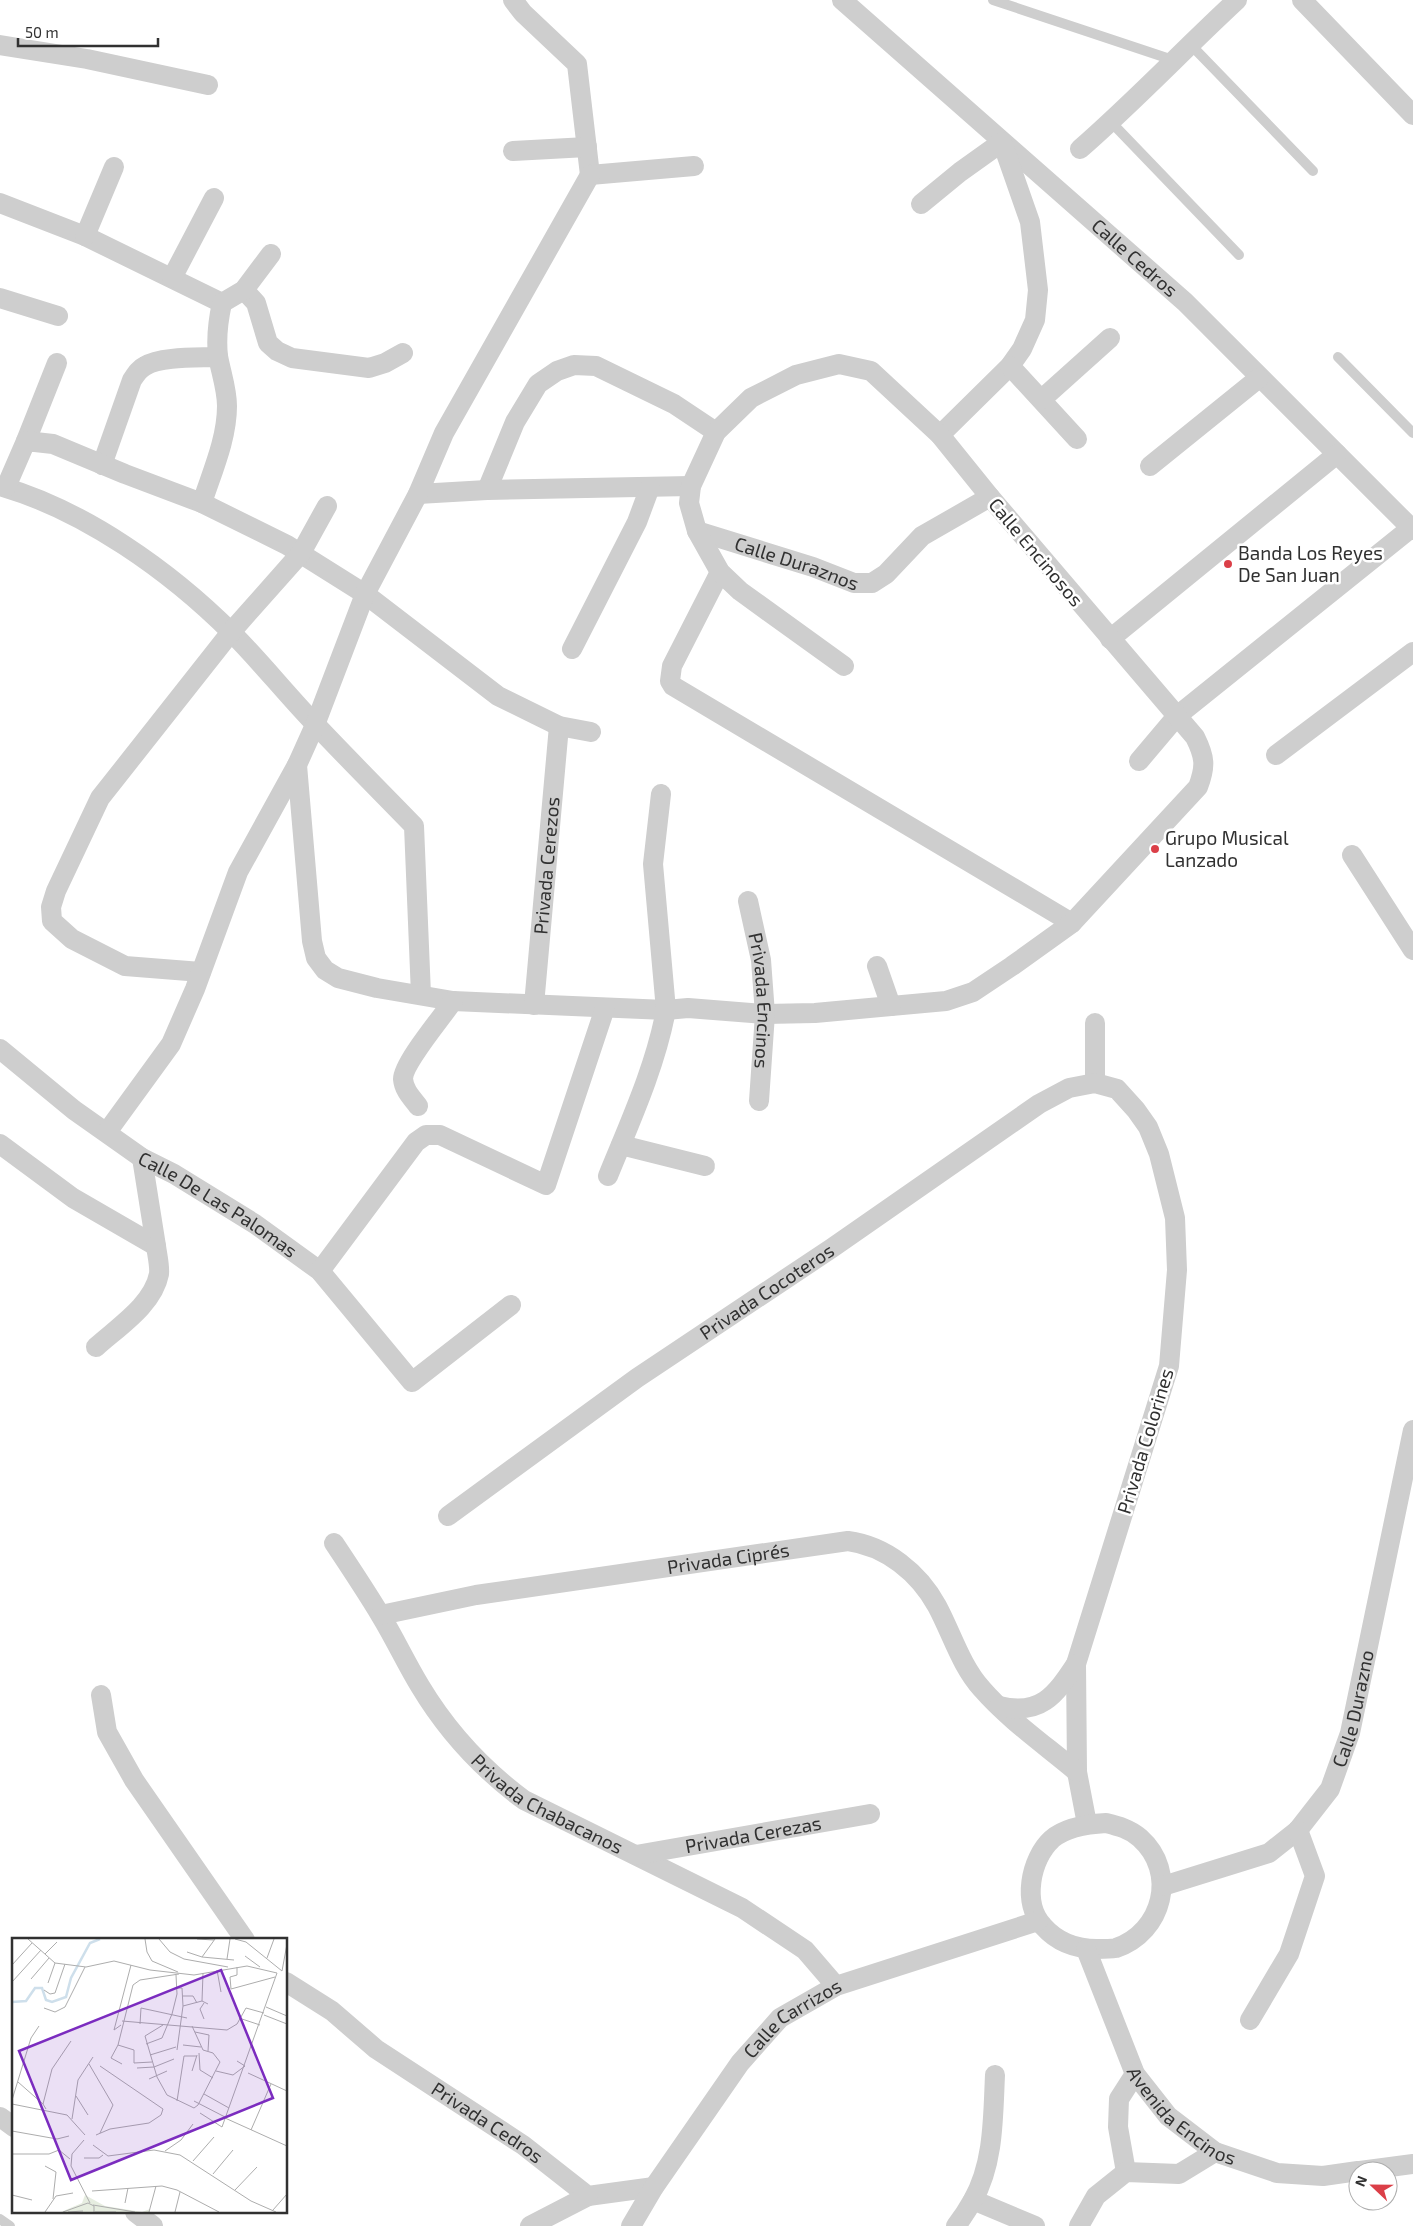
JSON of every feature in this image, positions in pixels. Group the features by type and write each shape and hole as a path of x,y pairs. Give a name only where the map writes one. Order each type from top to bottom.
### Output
{"street":[{"name":"Calle Cedros","path":"842,0 1185,302 1412,529"},
{"path":"1080,149 1112,122 1173,60 1237,0"},
{"path":"1302,0 1413,116"},
{"path":"107,1132 171,1044 201,972 238,872 297,765 315,725 365,594 418,494 444,433 590,175 577,64 524,4"},
{"path":"0,45 87,59 208,85"},
{"path":"921,204 960,172 1002,142 1030,222 1038,290 1035,320 1022,349 1010,366 940,435"},
{"path":"513,151 586,147"},
{"path":"590,175 694,166"},
{"path":"84,236 114,167"},
{"path":"172,278 214,198"},
{"path":"0,203 84,236 222,303"},
{"path":"202,502 223,437 227,406 218,357 216,328 222,303 244,290 271,254"},
{"path":"244,290 256,303 268,342 277,351 292,358 369,368 385,363 402,353"},
{"path":"0,298 58,316"},
{"path":"1042,399 1110,338"},
{"path":"102,465 132,380 139,370 146,364 158,361 218,357"},
{"path":"57,364 26,440 3,486 61,510 114,538 176,582 232,632 315,725 414,826 421,995"},
{"name":"Calle Encinosos","path":"297,765 312,941 316,958 325,970 338,978 377,988 454,1001 534,1006 666,1010 688,1008 765,1014 814,1013 891,1006 946,1000 973,992 1072,922 1198,787 1204,772 1203,754 1195,737 990,497 940,435 870,371 839,364 796,375 751,398 716,432 691,486"},
{"path":"487,490 515,422 538,384 556,370 574,365 596,366 674,404 716,432"},
{"path":"1010,366 1077,439"},
{"path":"1150,466 1259,378"},
{"path":"26,440 53,444 102,465 202,502 301,553 365,594 498,696 559,726 592,732"},
{"path":"1110,639 1337,454"},
{"path":"418,494 487,490 691,486 689,503 697,531 720,572 740,591 844,666"},
{"path":"572,649 637,522 650,487"},
{"name":"Calle Duraznos","path":"697,531 813,566 854,583 872,583 886,574 922,536 990,497"},
{"path":"201,972 124,966 72,939 52,921 51,907 56,891 100,798 232,632 301,553 327,506"},
{"path":"1139,761 1177,716 1412,529"},
{"path":"720,572 672,666 670,682 678,691 757,735 1072,922"},
{"path":"1276,755 1413,652"},
{"name":"Privada Cerezos","path":"534,1006 559,726"},
{"path":"608,1176 646,1081 662,1032 666,1010 653,864 661,794"},
{"path":"1352,855 1413,950"},
{"name":"Privada Encinos","path":"748,901 761,960 765,1014 760,1102"},
{"path":"877,966 891,1006"},
{"path":"418,1106 405,1089 403,1077 410,1060 454,1001"},
{"path":"320,1271 416,1142 426,1135 440,1135 546,1185 605,1008"},
{"path":"1094,1083 1095,1023"},
{"name":"Calle De Las Palomas","path":"0,1049 74,1110 142,1158 174,1174 255,1224 320,1271 412,1382 511,1305"},
{"name":"Privada Cocoteros","path":"448,1516 637,1378 832,1248 1039,1104 1069,1088 1094,1083"},
{"name":"Privada Colorines","path":"1087,1824 1077,1772 1076,1664 1170,1366 1177,1270 1175,1218 1159,1154 1148,1127 1117,1089 1094,1083"},
{"path":"0,1144 73,1198 156,1246"},
{"path":"621,1145 705,1166"},
{"path":"96,1347 142,1305 152,1291 159,1273 142,1158"},
{"name":"Calle Durazno","path":"1163,1886 1269,1853 1298,1830 1330,1789 1350,1733 1413,1430"},
{"name":"Privada Ciprés","path":"381,1616 476,1595 848,1541 860,1543 898,1561 922,1586 936,1605 964,1665 981,1689 1077,1772"},
{"name":"Privada Chabacanos","path":"334,1543 381,1616 420,1686 444,1721 468,1752 498,1781 524,1800 742,1908 804,1950 836,1986"},
{"path":"999,1706 1015,1710 1030,1710 1049,1698 1062,1686 1076,1664"},
{"path":"101,1695 107,1732 134,1780 244,1938"},
{"name":"Privada Cerezas","path":"636,1855 870,1814"},
{"path":"1106,1823 1124,1827 1139,1837 1152,1851 1160,1868 1163,1886 1159,1907 1149,1926 1133,1940 1114,1948 1086,1949 1066,1944 1048,1932 1038,1921 1031,1899 1032,1878 1040,1856 1052,1839 1087,1824 1106,1823"},
{"path":"1250,2020 1289,1954 1315,1876 1298,1830"},
{"name":"Calle Carrizos","path":"631,2226 654,2187 740,2063 780,2018 836,1986 1038,1921"},
{"name":"Avenida Encinos","path":"1086,1949 1135,2074 1168,2116 1215,2152 1277,2173 1323,2176 1348,2173"},
{"name":"Privada Cedros","path":"288,1983 332,2012 376,2049 523,2145 588,2196"},
{"path":"1126,2172 1118,2127 1119,2099 1135,2074"},
{"path":"956,2226 974,2200 983,2178 990,2150 995,2075"},
{"path":"0,2117 12,2126"},
{"path":"1079,2226 1096,2196 1126,2172 1179,2174 1215,2152"},
{"name":"Avenida Encinos","path":"1398,2166 1413,2164"},
{"path":"530,2226 588,2196 654,2187"},
{"path":"974,2200 1035,2226"},
{"path":"138,2214 153,2226"}],"lane":[{"path":"992,0 1173,60"},
{"path":"1190,44 1313,171"},
{"path":"1112,122 1239,255"},
{"path":"1338,357 1413,433"},
{"path":"0,2219 10,2226"}],"place":[{"name":"Banda Los Reyes De San Juan","path":"1228,564"},
{"name":"Grupo Musical Lanzado","path":"1155,849"}]}
